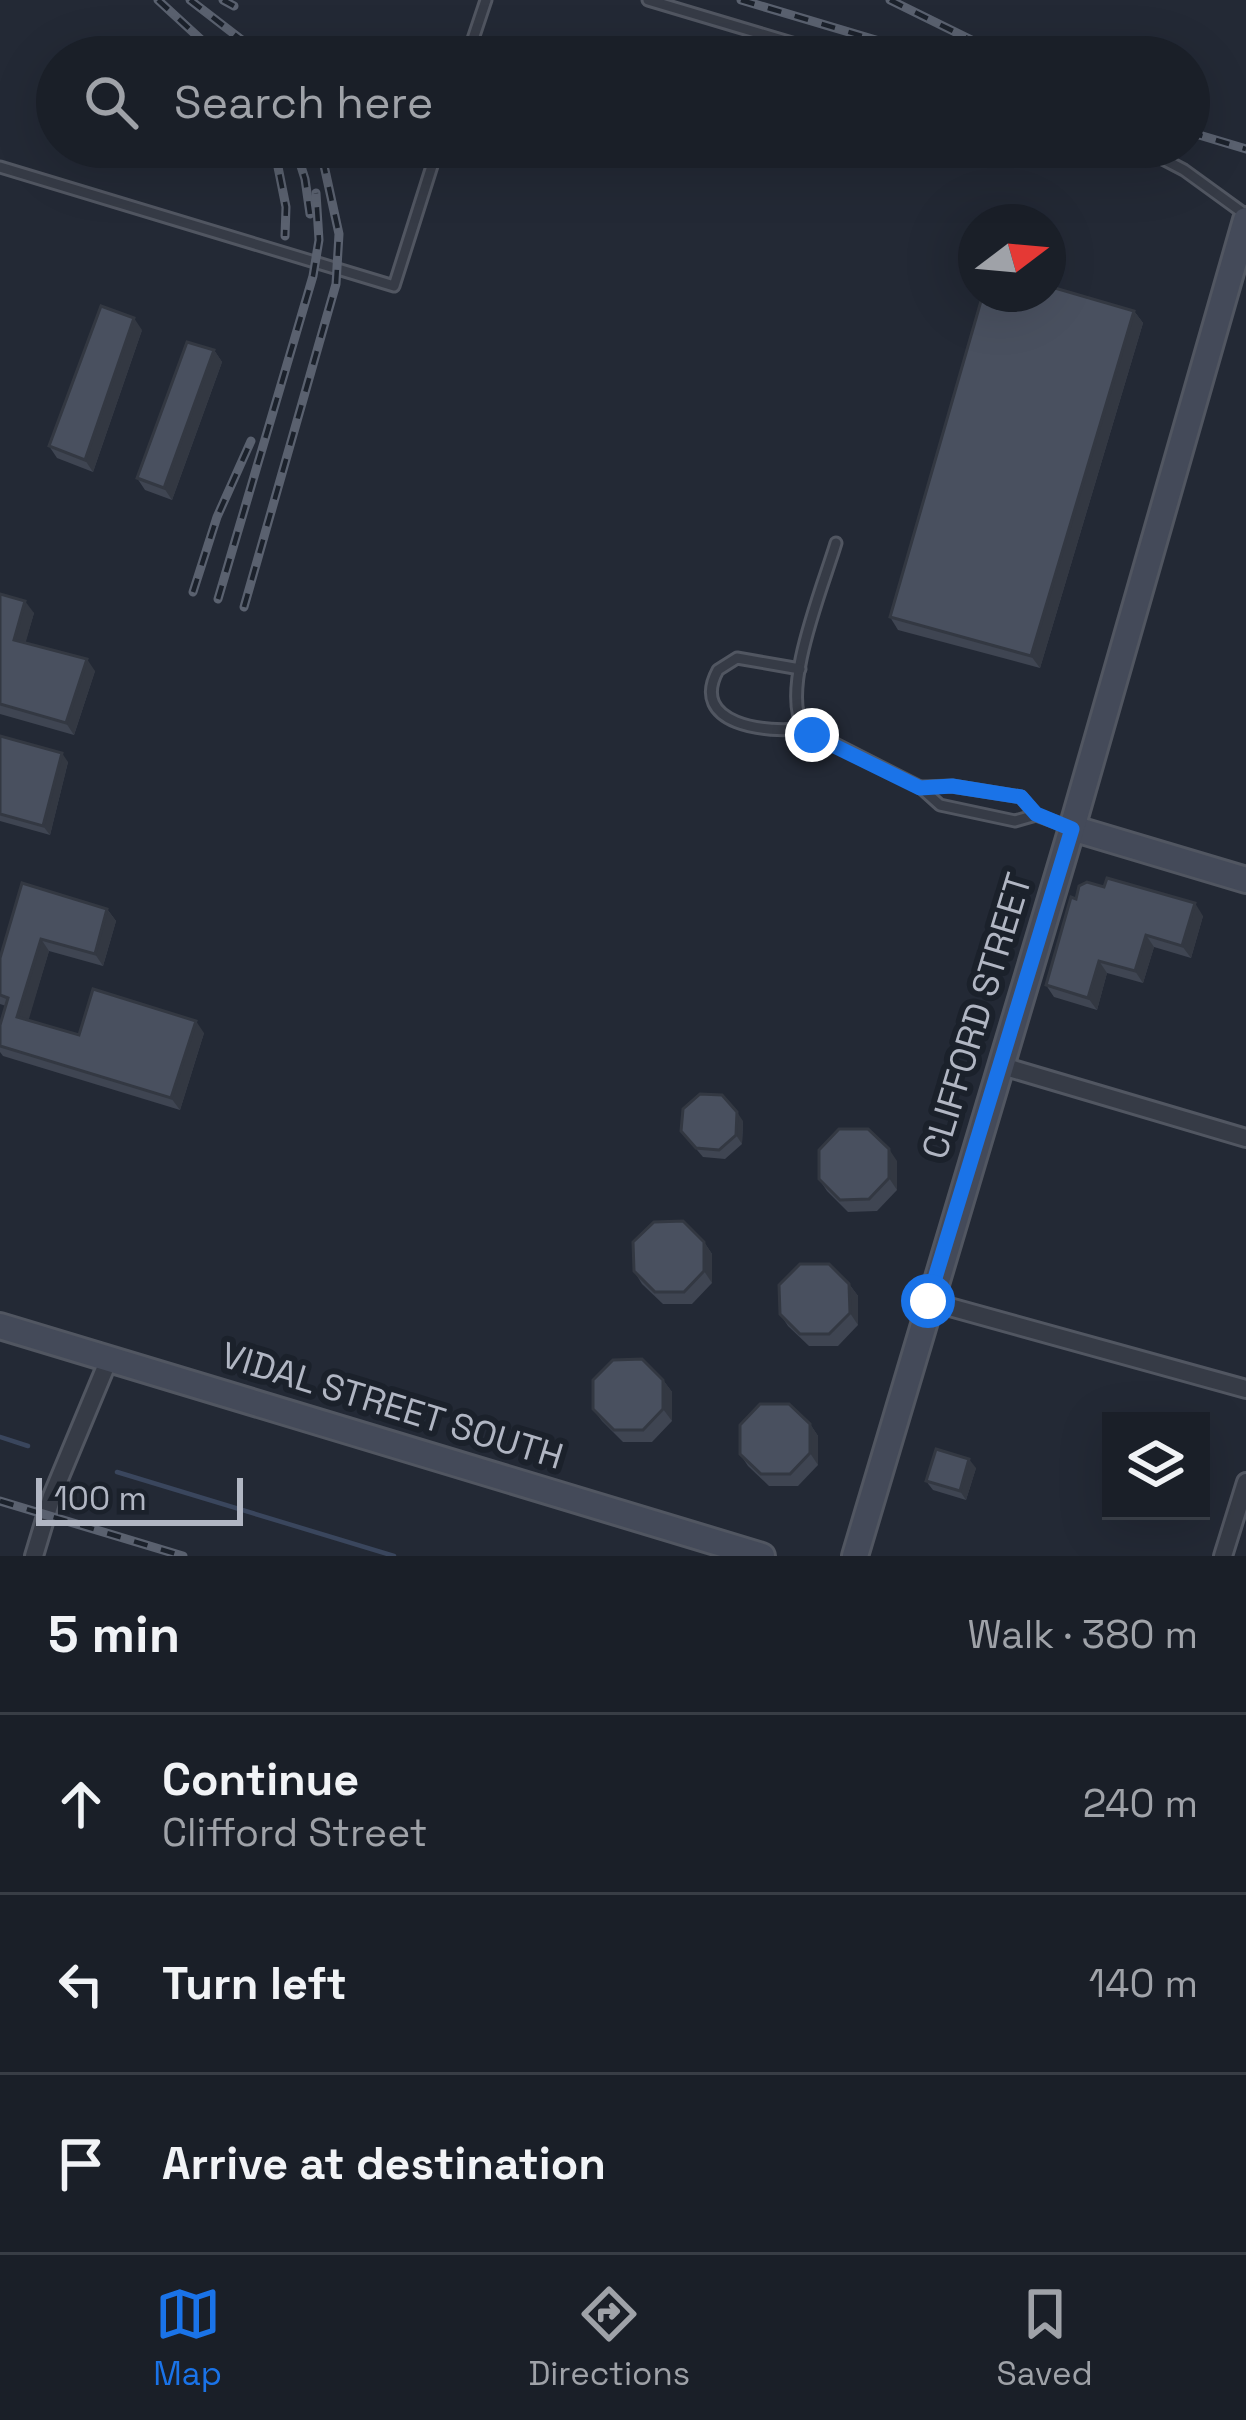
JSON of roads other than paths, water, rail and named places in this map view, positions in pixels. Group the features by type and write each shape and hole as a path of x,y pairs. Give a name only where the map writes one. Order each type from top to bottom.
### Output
{"street":[{"name":"CLIFFORD STREET","path":"854,1556 1072,829 1246,218"},
{"path":"1072,829 1246,880"},
{"path":"999,1065 1246,1138"},
{"path":"928,1301 1246,1389"},
{"name":"VIDAL STREET SOUTH","path":"0,1326 762,1556"},
{"path":"34,1556 52,1496 109,1359"},
{"path":"1223,1556 1246,1482"}],"lane":[{"path":"474,36 485,0"},
{"path":"648,0 769,36"},
{"path":"0,166 394,286 431,168"},
{"path":"1180,168 1246,218"},
{"path":"804,728 796,707 800,669 836,543"},
{"path":"800,669 737,658 718,670 711,695 716,709 740,724 782,731 804,728 920,788 940,805 1015,821 1036,814"},
{"path":"920,788 952,786 1021,797 1036,814 1072,829"}],"waterway":[{"path":"0,1437 28,1446"},
{"path":"117,1472 394,1556"}],"railway":[{"path":"158,0 197,36"},
{"path":"190,0 237,36"},
{"path":"223,0 234,6"},
{"path":"741,0 862,36"},
{"path":"890,0 963,36"},
{"path":"1210,138 1246,149"},
{"path":"278,168 286,207 285,236"},
{"path":"302,168 310,214"},
{"path":"244,607 336,284 339,234 325,168"},
{"path":"218,599 313,276 319,240 316,193"},
{"path":"193,592 217,517 251,441"},
{"path":"0,1501 183,1556"}]}
